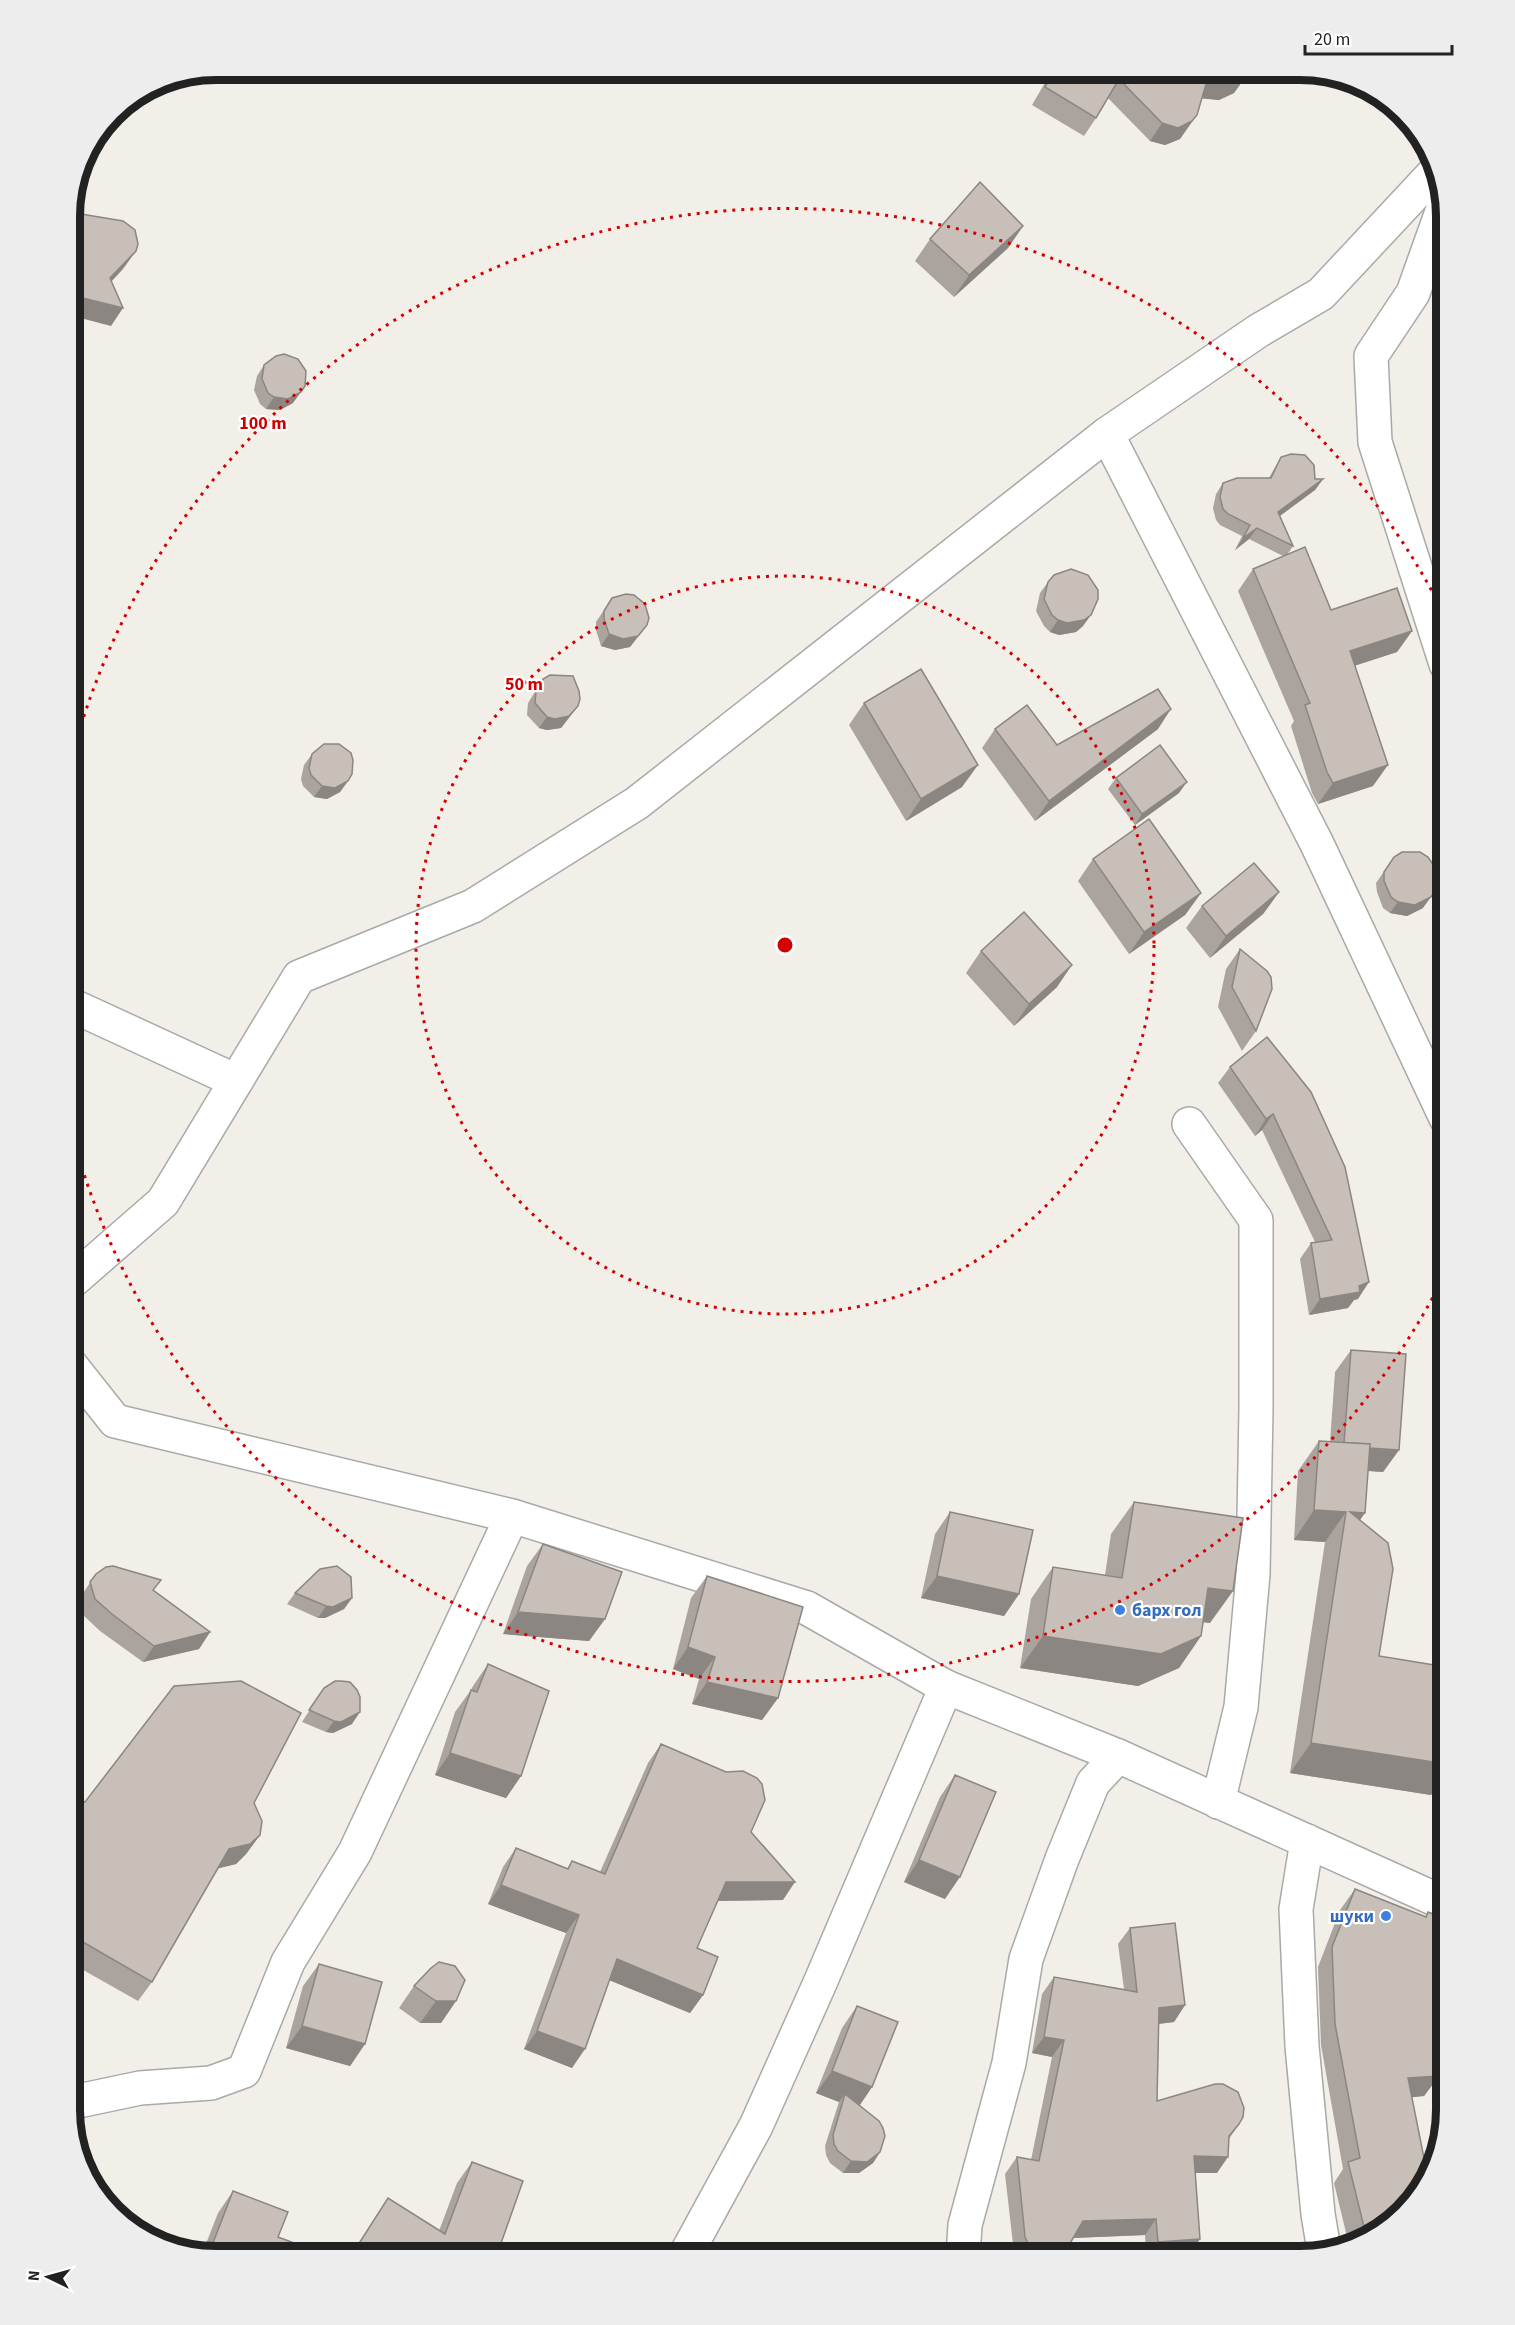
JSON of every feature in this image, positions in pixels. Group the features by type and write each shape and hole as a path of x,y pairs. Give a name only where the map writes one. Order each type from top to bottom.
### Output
{"street":[{"path":"80,1274 163,1202 299,977 473,906 637,804 1107,434 1258,331 1321,294 1430,177"},
{"path":"1436,228 1413,293 1371,356 1375,442 1436,633"},
{"path":"1107,434 1317,844 1436,1098"},
{"path":"80,1009 236,1080"},
{"path":"1189,1124 1256,1220 1257,1396 1253,1574 1241,1707 1218,1802"},
{"path":"80,1377 115,1421 513,1516 807,1608 945,1687 1118,1756 1436,1899"},
{"path":"80,2101 140,2088 211,2083 244,2071 288,1962 355,1852 513,1516"},
{"path":"692,2245 756,2126 820,1983 945,1687"},
{"path":"964,2246 965,2225 1009,2063 1026,1959 1062,1859 1093,1784 1118,1756"},
{"path":"1307,1841 1296,1920 1302,2046 1323,2243"}],"building":[{"path":"1049,80 1118,80 1096,118 1045,87"},
{"path":"1120,80 1200,80 1206,84 1197,115 1192,121 1178,128 1162,123"},
{"path":"1210,80 1236,80 1232,82"},
{"path":"980,182 1023,226 969,275 930,239"},
{"path":"80,214 123,221 135,230 138,244 136,251 110,278 123,308 80,297"},
{"path":"284,354 298,359 306,371 305,386 301,392 288,399 274,397 268,393 262,379 264,365 276,356"},
{"path":"1291,454 1305,455 1314,465 1315,479 1323,479 1278,512 1293,546 1257,528 1243,538 1250,525 1223,509 1220,497 1223,483 1237,478 1271,478 1281,457"},
{"path":"1305,547 1331,610 1397,588 1412,631 1350,651 1388,765 1333,783 1327,772 1305,705 1310,703 1253,569"},
{"path":"1071,569 1088,575 1098,590 1098,599 1091,615 1084,620 1067,623 1052,615 1044,599 1048,582 1054,575"},
{"path":"626,594 634,595 645,604 649,618 647,625 638,636 623,639 609,634 604,611 612,598"},
{"path":"921,669 978,765 921,799 864,703"},
{"path":"550,675 573,676 580,699 578,706 569,716 555,719 547,717 535,703 536,691 543,679"},
{"path":"1158,689 1171,709 1049,801 995,729 1027,705 1057,745"},
{"path":"324,744 339,744 351,753 353,760 352,774 348,781 335,788 322,786 311,775 309,768 312,754"},
{"path":"1160,745 1187,782 1142,814 1116,778"},
{"path":"1149,819 1201,893 1144,932 1093,859"},
{"path":"1402,852 1420,852 1428,857 1436,869 1436,890 1431,897 1415,905 1398,902 1391,897 1384,881 1384,872 1394,857"},
{"path":"1254,863 1279,892 1226,936 1202,906"},
{"path":"1024,912 1072,965 1029,1004 981,951"},
{"path":"1240,949 1271,977 1272,989 1256,1031 1232,987"},
{"path":"1267,1037 1311,1092 1345,1167 1369,1282 1359,1286 1360,1292 1320,1299 1311,1243 1332,1240 1273,1114 1266,1119 1230,1067"},
{"path":"1351,1350 1406,1354 1399,1450 1369,1448 1370,1444 1344,1443"},
{"path":"1319,1441 1370,1444 1365,1513 1350,1512 1388,1543 1393,1569 1379,1656 1436,1665 1436,1762 1311,1743 1346,1512 1314,1510"},
{"path":"1134,1502 1243,1518 1233,1591 1208,1588 1201,1636 1161,1654 1043,1636 1053,1567 1122,1578"},
{"path":"950,1512 1033,1530 1019,1594 937,1576"},
{"path":"543,1544 622,1572 605,1619 518,1612"},
{"path":"113,1566 161,1580 153,1590 210,1632 154,1646 95,1599 90,1582 106,1567"},
{"path":"337,1566 351,1577 352,1598 333,1607 295,1593 320,1569"},
{"path":"707,1576 803,1607 778,1698 707,1682 715,1657 688,1647"},
{"path":"488,1664 549,1691 521,1776 450,1753 471,1690 477,1692"},
{"path":"241,1681 301,1713 254,1803 262,1821 260,1835 250,1844 229,1849 152,1982 80,1940 80,1801 85,1802 174,1686"},
{"path":"335,1681 350,1682 360,1697 360,1712 341,1722 309,1710 324,1688"},
{"path":"661,1744 726,1772 743,1771 757,1778 762,1784 765,1800 751,1832 795,1882 726,1882 697,1948 718,1957 703,1995 617,1959 585,2049 537,2031 579,1915 501,1885 516,1848 568,1869 572,1861 605,1874"},
{"path":"955,1775 996,1792 960,1877 919,1860"},
{"path":"1355,1889 1426,1917 1428,1912 1436,1915 1436,2076 1408,2078 1425,2162 1413,2185 1402,2199 1389,2212 1365,2229 1348,2162 1360,2158 1335,2024 1332,1947"},
{"path":"1175,1923 1185,2005 1159,2008 1157,2101 1215,2084 1223,2084 1238,2092 1244,2108 1243,2117 1229,2136 1228,2157 1194,2156 1200,2239 1158,2242 1156,2219 1083,2221 1069,2246 1029,2246 1025,2237 1017,2157 1039,2161 1064,2040 1044,2037 1054,1977 1137,1992 1130,1928"},
{"path":"439,1962 455,1966 465,1980 456,2001 436,2001 414,1986"},
{"path":"319,1964 382,1982 365,2044 302,2026"},
{"path":"857,2006 898,2022 872,2087 832,2071"},
{"path":"845,2094 879,2121 883,2128 885,2136 880,2152 867,2162 851,2161 838,2151 834,2144 833,2135"},
{"path":"472,2162 523,2181 500,2245 358,2245 388,2198 445,2234"},
{"path":"233,2191 288,2212 278,2237 300,2245 212,2245"}],"place":[{"name":"барх гол","path":"1120,1610"},
{"name":"шуки","path":"1386,1916"}]}
